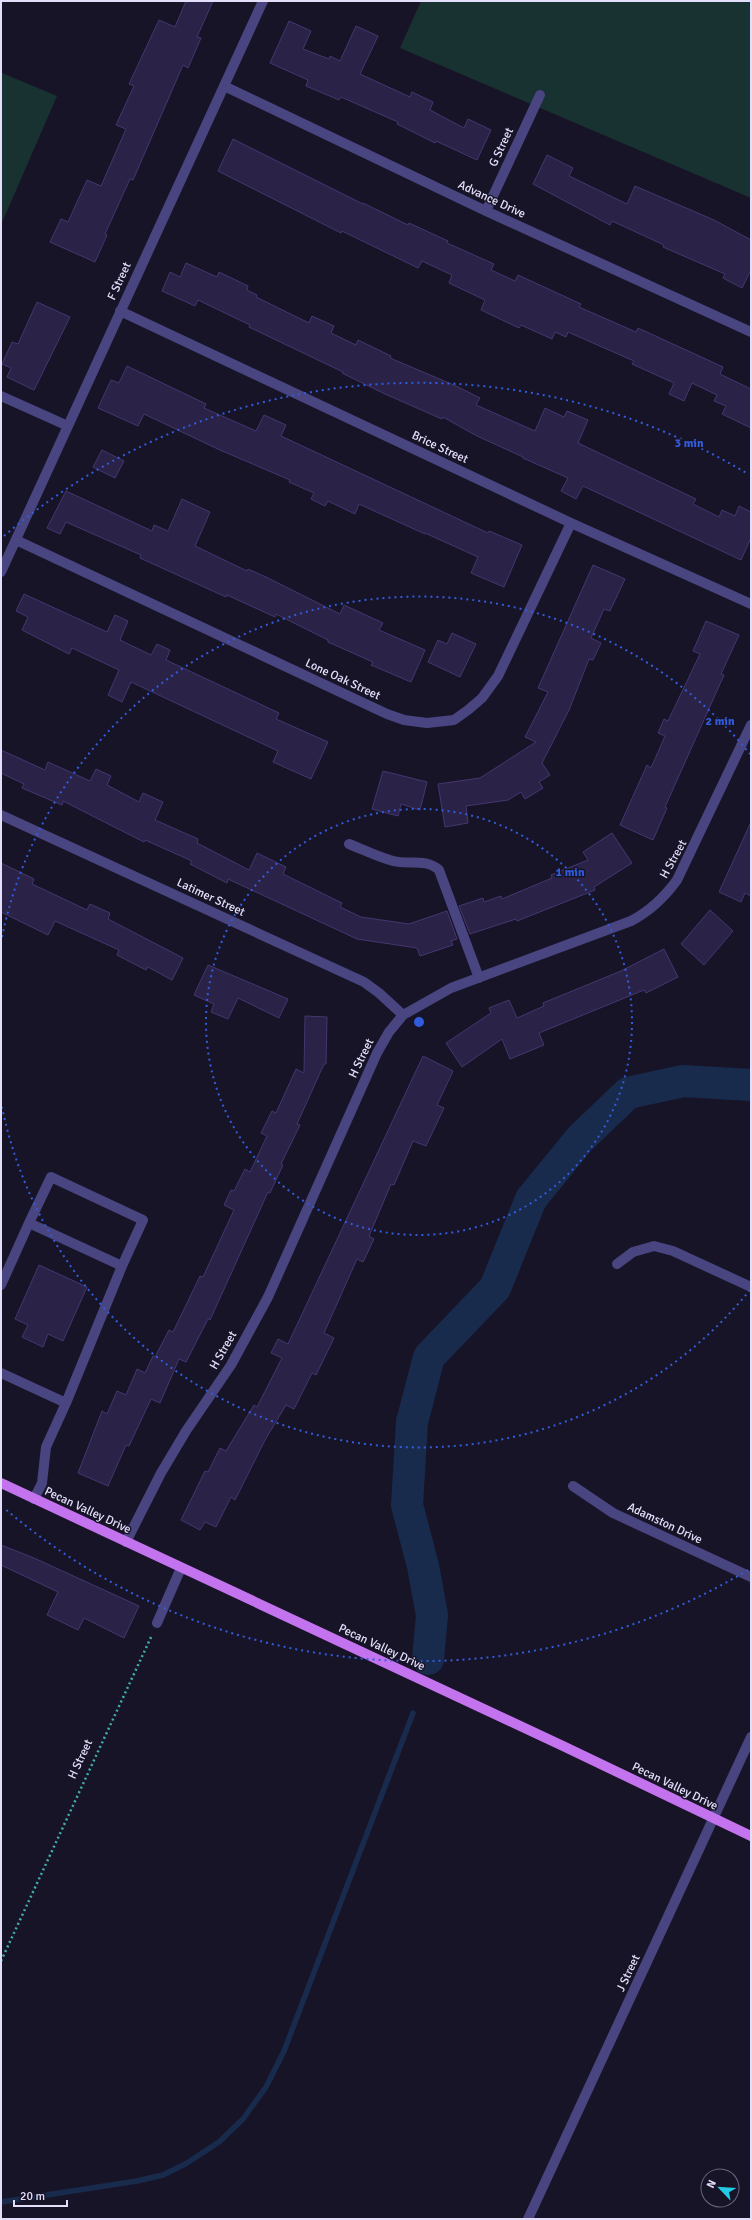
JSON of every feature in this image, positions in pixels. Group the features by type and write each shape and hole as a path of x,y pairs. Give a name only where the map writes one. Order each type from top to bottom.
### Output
{"main road":[{"name":"Pecan Valley Drive","path":"1,1483 556,1742 751,1836"}],"street":[{"name":"F Street","path":"1,572 263,1"},
{"name":"Advance Drive","path":"224,86 486,211 751,332"},
{"name":"G Street","path":"486,211 540,95"},
{"name":"Brice Street","path":"120,311 571,523 751,604"},
{"path":"1,396 68,426"},
{"name":"Lone Oak Street","path":"16,540 387,714 404,720 426,723 454,720 468,710 494,684 571,523"},
{"name":"H Street","path":"126,1542 161,1473 186,1431 231,1365 264,1304 377,1053 389,1032 403,1015 451,988 631,921 647,913 665,896 677,880 751,725"},
{"name":"Latimer Street","path":"1,815 364,982 379,993 403,1015"},
{"path":"349,844 396,862 411,861 430,864 439,870 479,978"},
{"path":"1,1285 51,1177 143,1220 122,1266 66,1403 46,1447 42,1483 34,1499"},
{"path":"29,1223 122,1266"},
{"path":"617,1264 633,1252 654,1246 673,1251 751,1287"},
{"path":"1,1373 66,1403"},
{"name":"Adamston Drive","path":"573,1486 613,1513 751,1577"},
{"path":"157,1623 181,1568"},
{"name":"J Street","path":"528,2219 751,1737"}],"path":[{"name":"H Street","path":"1,1961 157,1623"}],"green space":[{"path":"421,1 751,1 751,198 400,48"},
{"path":"2,73 57,96 1,225 1,74"}],"building":[{"path":"186,1 213,1 197,37 201,38 188,68 183,65 133,180 130,179 105,234 107,235 95,262 50,242 61,219 68,222 87,180 101,186 126,129 116,125 134,86 129,84 159,20 175,27"},
{"path":"289,21 311,31 303,49 329,59 330,56 340,61 356,26 378,36 360,74 410,97 412,92 433,102 430,110 464,128 468,119 491,130 477,160 436,141 435,143 397,124 398,122 341,97 339,100 306,86 308,80 270,63"},
{"path":"233,139 363,204 408,225 409,223 448,241 447,243 494,264 491,270 515,281 518,275 581,304 579,307 636,332 638,328 723,367 720,374 751,389 751,428 722,414 726,406 714,401 717,395 692,383 684,401 669,394 674,383 632,364 634,361 568,332 566,337 555,332 552,339 521,325 519,328 481,310 485,300 449,283 452,275 422,261 418,268 342,231 341,233 218,171"},
{"path":"547,155 573,168 569,176 627,204 635,186 714,220 751,240 751,270 742,288 723,278 725,274 663,247 664,245 612,221 610,225 533,184"},
{"path":"186,263 217,277 219,272 248,286 247,290 257,295 256,297 309,323 312,316 334,326 331,333 356,345 358,340 391,356 390,358 456,386 480,398 476,405 535,431 545,408 564,417 567,411 588,420 578,443 696,499 693,504 719,517 722,510 735,516 739,506 751,512 751,538 741,560 583,486 576,499 561,491 568,478 477,436 443,417 442,419 385,394 249,327 250,325 198,300 195,306 162,291 170,272 180,277"},
{"path":"37,302 70,317 34,390 7,377 11,368 2,364 12,342 18,344"},
{"path":"127,366 206,404 204,408 256,431 264,415 286,425 281,436 488,533 489,531 522,545 504,587 471,573 478,557 425,533 359,504 355,514 328,501 325,506 311,499 314,493 289,482 290,480 220,450 144,414 138,426 98,408 111,380 119,383"},
{"path":"102,450 124,461 115,478 93,467"},
{"path":"66,491 152,531 154,525 168,531 182,499 210,512 195,546 247,571 248,569 268,578 340,614 344,605 383,623 379,630 425,650 411,682 371,665 373,662 328,642 328,640 276,614 275,617 227,595 226,597 140,558 141,555 66,522 60,534 47,528"},
{"path":"593,565 625,579 610,611 604,609 591,638 601,643 593,660 589,659 569,710 542,763 550,775 539,782 543,788 525,799 521,792 508,800 466,806 468,823 445,827 438,784 480,778 536,742 525,737 548,692 538,688"},
{"path":"24,594 107,632 115,615 128,621 120,640 151,655 157,644 170,650 166,660 279,713 276,719 328,742 311,779 273,762 278,751 131,682 122,702 108,695 119,670 72,648 69,654 22,630 28,617 16,611"},
{"path":"706,621 739,635 721,674 724,675 665,807 667,808 653,840 620,825 647,765 651,768 665,736 658,733 664,719 668,721 700,654 693,651"},
{"path":"452,633 476,644 460,677 428,662 438,640 447,644"},
{"path":"1,750 45,770 48,762 90,781 96,769 111,776 107,785 139,802 143,793 163,802 155,820 198,839 197,843 249,870 257,853 286,867 283,874 342,903 340,907 361,917 409,924 447,911 457,939 451,941 453,945 420,956 417,948 357,939 228,879 227,883 190,864 192,861 145,840 144,842 63,801 62,805 22,788 24,784 1,773"},
{"path":"383,771 427,782 420,810 401,804 398,816 372,809"},
{"path":"751,822 751,896 745,893 741,902 719,892"},
{"path":"612,833 632,863 594,887 595,890 517,921 516,919 470,934 459,906 483,898 484,902 501,896 502,899 552,878 551,875 588,860 583,852"},
{"path":"1,863 34,879 32,884 87,910 90,904 110,913 108,919 183,958 172,980 148,967 146,970 117,955 119,950 55,921 48,935 1,912"},
{"path":"710,910 733,931 704,965 681,944"},
{"path":"664,949 678,977 646,993 644,990 539,1033 544,1045 510,1059 502,1039 462,1067 446,1043 491,1013 489,1008 509,1000 517,1018 544,1006 543,1003 621,971"},
{"path":"208,965 288,999 279,1018 238,998 228,1019 211,1012 214,1004 194,995"},
{"path":"305,1016 327,1017 326,1064 324,1064 297,1124 300,1125 281,1164 283,1165 270,1193 268,1192 210,1320 208,1319 186,1362 179,1359 160,1403 151,1399 129,1446 126,1445 108,1486 78,1473 102,1411 107,1414 117,1391 126,1395 137,1369 145,1373 153,1356 155,1357 169,1330 173,1332 200,1276 203,1277 234,1210 224,1205 231,1190 234,1191 245,1169 250,1172 267,1136 261,1133 272,1111 276,1113 296,1069 304,1073"},
{"path":"423,1056 453,1071 437,1105 444,1108 426,1146 413,1141 394,1185 391,1184 369,1236 374,1239 363,1262 357,1259 324,1333 334,1338 316,1375 312,1373 294,1409 286,1405 265,1440 235,1500 231,1497 216,1527 205,1522 200,1530 181,1520 205,1471 208,1472 220,1448 226,1451 254,1405 257,1407 282,1358 271,1353 278,1339 288,1344"},
{"path":"39,1265 87,1287 63,1341 48,1334 43,1347 22,1337 28,1325 15,1319"},
{"path":"1,1545 34,1558 139,1606 124,1638 84,1618 78,1630 47,1615 58,1592 1,1565"}],"waterway":[{"path":"428,1659 432,1615 423,1566 407,1505 412,1422 429,1357 495,1288 531,1199 580,1139 628,1093 683,1081 751,1085"},
{"path":"1,2202 137,2181 163,2175 187,2163 219,2142 243,2119 266,2087 284,2051 413,1713"}]}
